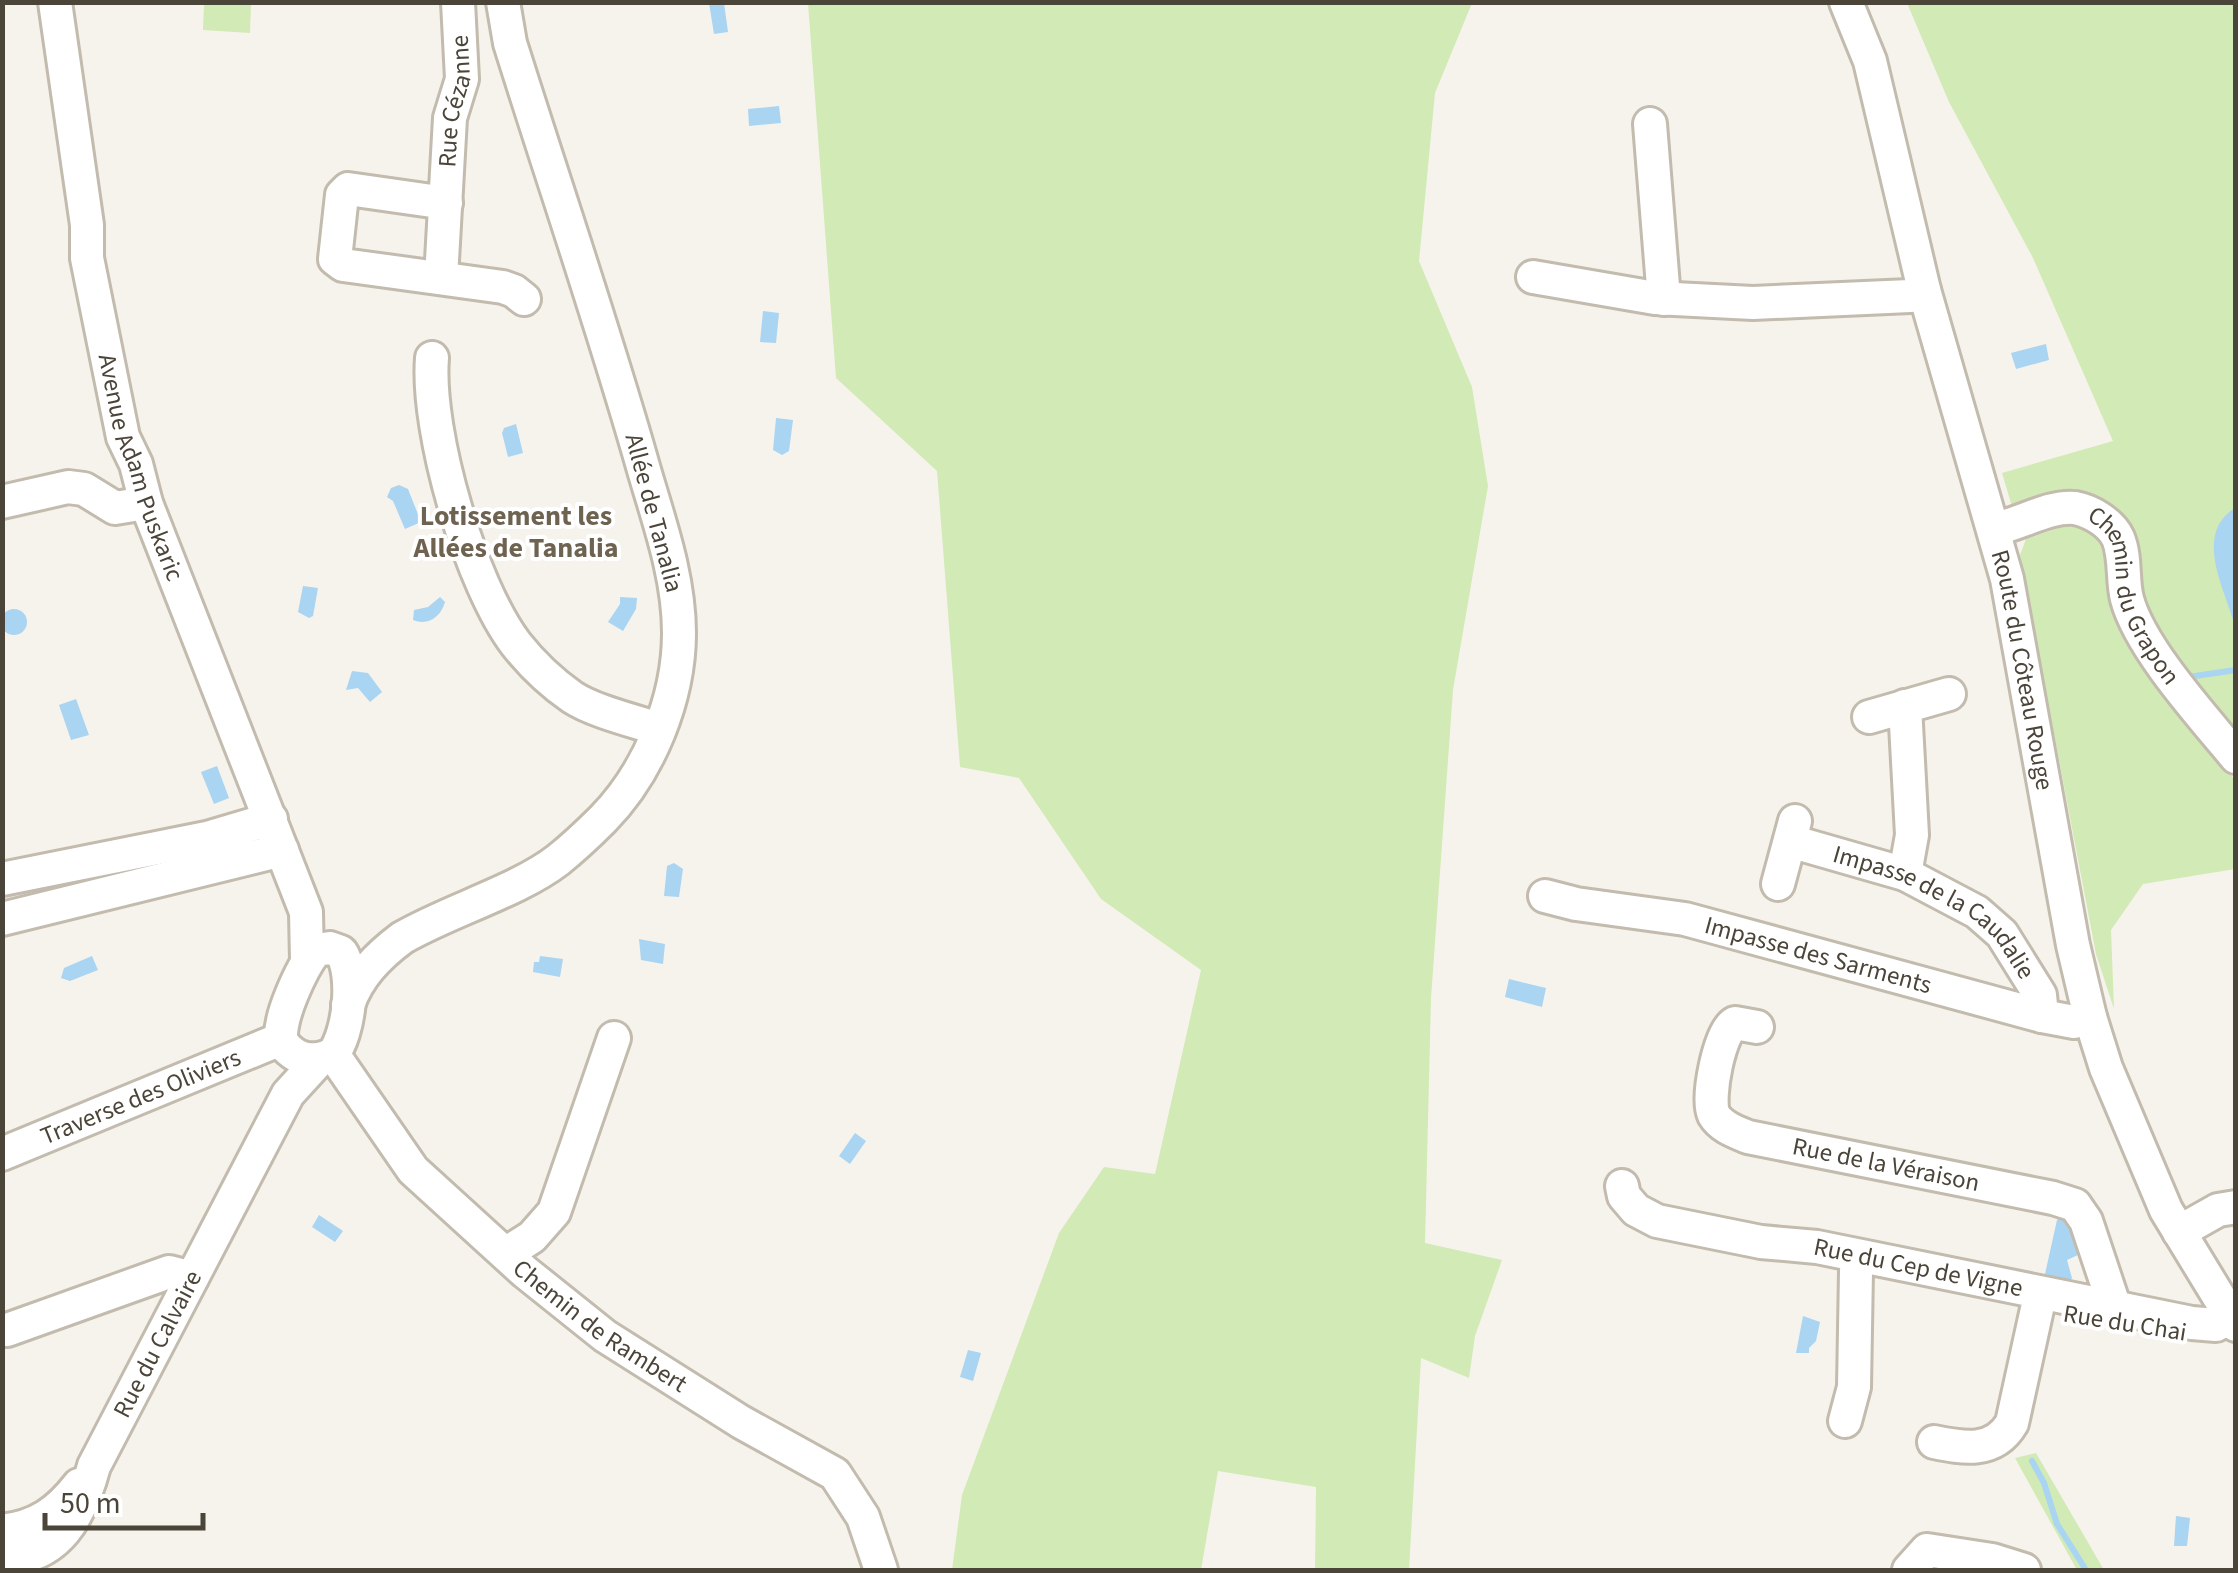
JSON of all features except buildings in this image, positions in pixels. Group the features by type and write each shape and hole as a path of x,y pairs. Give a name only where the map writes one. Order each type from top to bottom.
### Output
{"street":[{"name":"Avenue Adam Puskaric","path":"56,2 88,225 87,258 115,406 146,503 306,912 328,954 347,966 348,1005"},
{"name":"Rue Cézanne","path":"441,278 450,118 462,79 458,2"},
{"name":"Allée de Tanalia","path":"348,1005 360,980 380,955 420,927 556,862 605,817 629,786 659,729 677,662 680,635 676,582 626,408 510,43 503,2"},
{"name":"Route du Côteau Rouge","path":"1846,2 1870,61 1924,290 1994,530 2013,610 2090,1017 2141,1156 2227,1322"},
{"path":"1650,124 1664,299"},
{"name":"Rue Cézanne","path":"446,203 348,189 342,195 335,259 343,265 502,287 514,290 524,299"},
{"path":"1533,278 1664,299 1753,304 1910,296 1924,290"},
{"path":"432,358 432,397 452,503 480,576 514,641 574,699 659,729"},
{"path":"2,502 68,486 84,489 115,508 146,503"},
{"name":"Chemin du Grapon","path":"1994,530 2074,508 2108,524 2118,538 2128,600 2148,640 2182,692 2236,757"},
{"path":"1869,717 1949,694"},
{"path":"1905,874 1912,835 1906,706"},
{"path":"2,879 207,838 270,818"},
{"name":"Impasse de la Caudalie","path":"1778,884 1793,831 1905,874 1977,912 2002,934 2040,995 2042,1016"},
{"path":"2,919 282,850"},
{"name":"Impasse des Sarments","path":"1545,896 1685,919 2042,1016 2074,1022 2090,1017"},
{"path":"288,1094 290,1064 281,1025 328,954 360,960 380,955"},
{"path":"284,1044 302,1058 326,1057 343,1037 348,1005"},
{"name":"Rue de la Véraison","path":"1756,1028 1736,1022 1726,1030 1710,1093 1714,1115 1729,1130 2075,1205 2086,1221 2116,1308"},
{"path":"507,1253 532,1238 554,1212 614,1038"},
{"name":"Traverse des Oliviers","path":"2,1154 284,1044"},
{"name":"Rue du Calvaire","path":"2,1558 52,1556 87,1492 94,1466 288,1094 326,1057"},
{"name":"Chemin de Rambert","path":"326,1057 413,1170 525,1272 605,1336 741,1422 835,1474 863,1517 881,1570"},
{"name":"Rue du Cep de Vigne","path":"1622,1186 1624,1196 1636,1210 1657,1221 1761,1242 1817,1247 2116,1308 2227,1322"},
{"path":"2179,1232 2218,1210 2236,1207"},
{"name":"Rue du Chai","path":"1761,1242 1815,1262 2176,1335 2197,1335 2227,1322"},
{"path":"1845,1421 1854,1387 1856,1271"},
{"path":"7,1330 169,1272 192,1278"},
{"path":"1934,1442 1971,1448 1986,1445 2006,1433 2012,1424 2036,1309"},
{"path":"2,1531 22,1529 58,1511 94,1466"},
{"path":"1909,1570 1927,1550 1992,1560 2024,1570"}],"green space":[{"path":"204,3 251,3 250,33 203,30"},
{"path":"808,3 1472,3 1435,93 1419,261 1472,387 1488,486 1453,690 1431,998 1425,1243 1502,1260 1475,1336 1469,1378 1421,1358 1409,1570 1315,1570 1316,1487 1218,1471 1201,1570 952,1570 962,1495 1059,1233 1104,1167 1155,1174 1201,970 1101,899 1019,778 960,767 937,471 836,378"},
{"path":"1907,3 2235,3 2235,748 2189,692 2141,593 2130,536 2013,510 2002,473 2113,441 2033,258 1949,102"},
{"path":"2073,523 2098,532 2115,559 2144,666 2235,780 2235,869 2143,884 2111,930 2114,1009 2096,954 2020,555 2026,539"},
{"path":"2036,1453 2104,1570 2077,1570 2015,1458"}],"water":[{"path":"709,3 724,3 728,32 714,34"},
{"path":"779,106 781,123 749,126 748,109"},
{"path":"763,311 779,313 776,343 760,342"},
{"path":"2046,344 2049,360 2016,369 2011,353"},
{"path":"776,418 793,420 789,451 782,455 773,450"},
{"path":"516,424 523,453 508,457 502,433 504,428"},
{"path":"399,485 408,489 421,522 405,529 393,501 387,497 391,488"},
{"path":"2235,508 2235,626 2214,547 2223,519"},
{"path":"303,586 318,588 313,616 309,618 298,612"},
{"path":"440,597 445,602 437,616 424,622 413,620 414,610 428,607"},
{"path":"620,597 637,598 636,609 623,631 608,622 620,604"},
{"path":"14,609 23,613 27,622 23,631 14,635 5,631 1,622 5,613"},
{"path":"352,671 368,673 382,692 370,702 358,688 346,690"},
{"path":"76,699 89,735 71,740 59,705"},
{"path":"217,766 229,798 214,804 201,772"},
{"path":"674,863 683,869 679,897 664,896 667,866"},
{"path":"639,939 665,944 663,964 641,960"},
{"path":"92,956 98,970 70,981 61,978 64,968"},
{"path":"540,956 563,959 560,977 533,972 534,962 539,962"},
{"path":"1509,979 1546,988 1542,1007 1505,997"},
{"path":"855,1133 866,1141 850,1164 839,1156"},
{"path":"319,1215 343,1231 335,1242 312,1227"},
{"path":"2062,1217 2070,1221 2080,1254 2067,1260 2072,1278 2069,1282 2045,1274 2057,1220"},
{"path":"1803,1316 1820,1322 1809,1353 1796,1353"},
{"path":"968,1350 981,1353 973,1381 960,1377"},
{"path":"2176,1516 2190,1518 2187,1546 2174,1546"}],"waterway":[{"path":"2188,677 2236,670"},
{"path":"2032,1461 2044,1483 2057,1524 2086,1570"}],"district":[{"name":"Lotissement les Allées de Tanalia","path":"516,532"}]}
